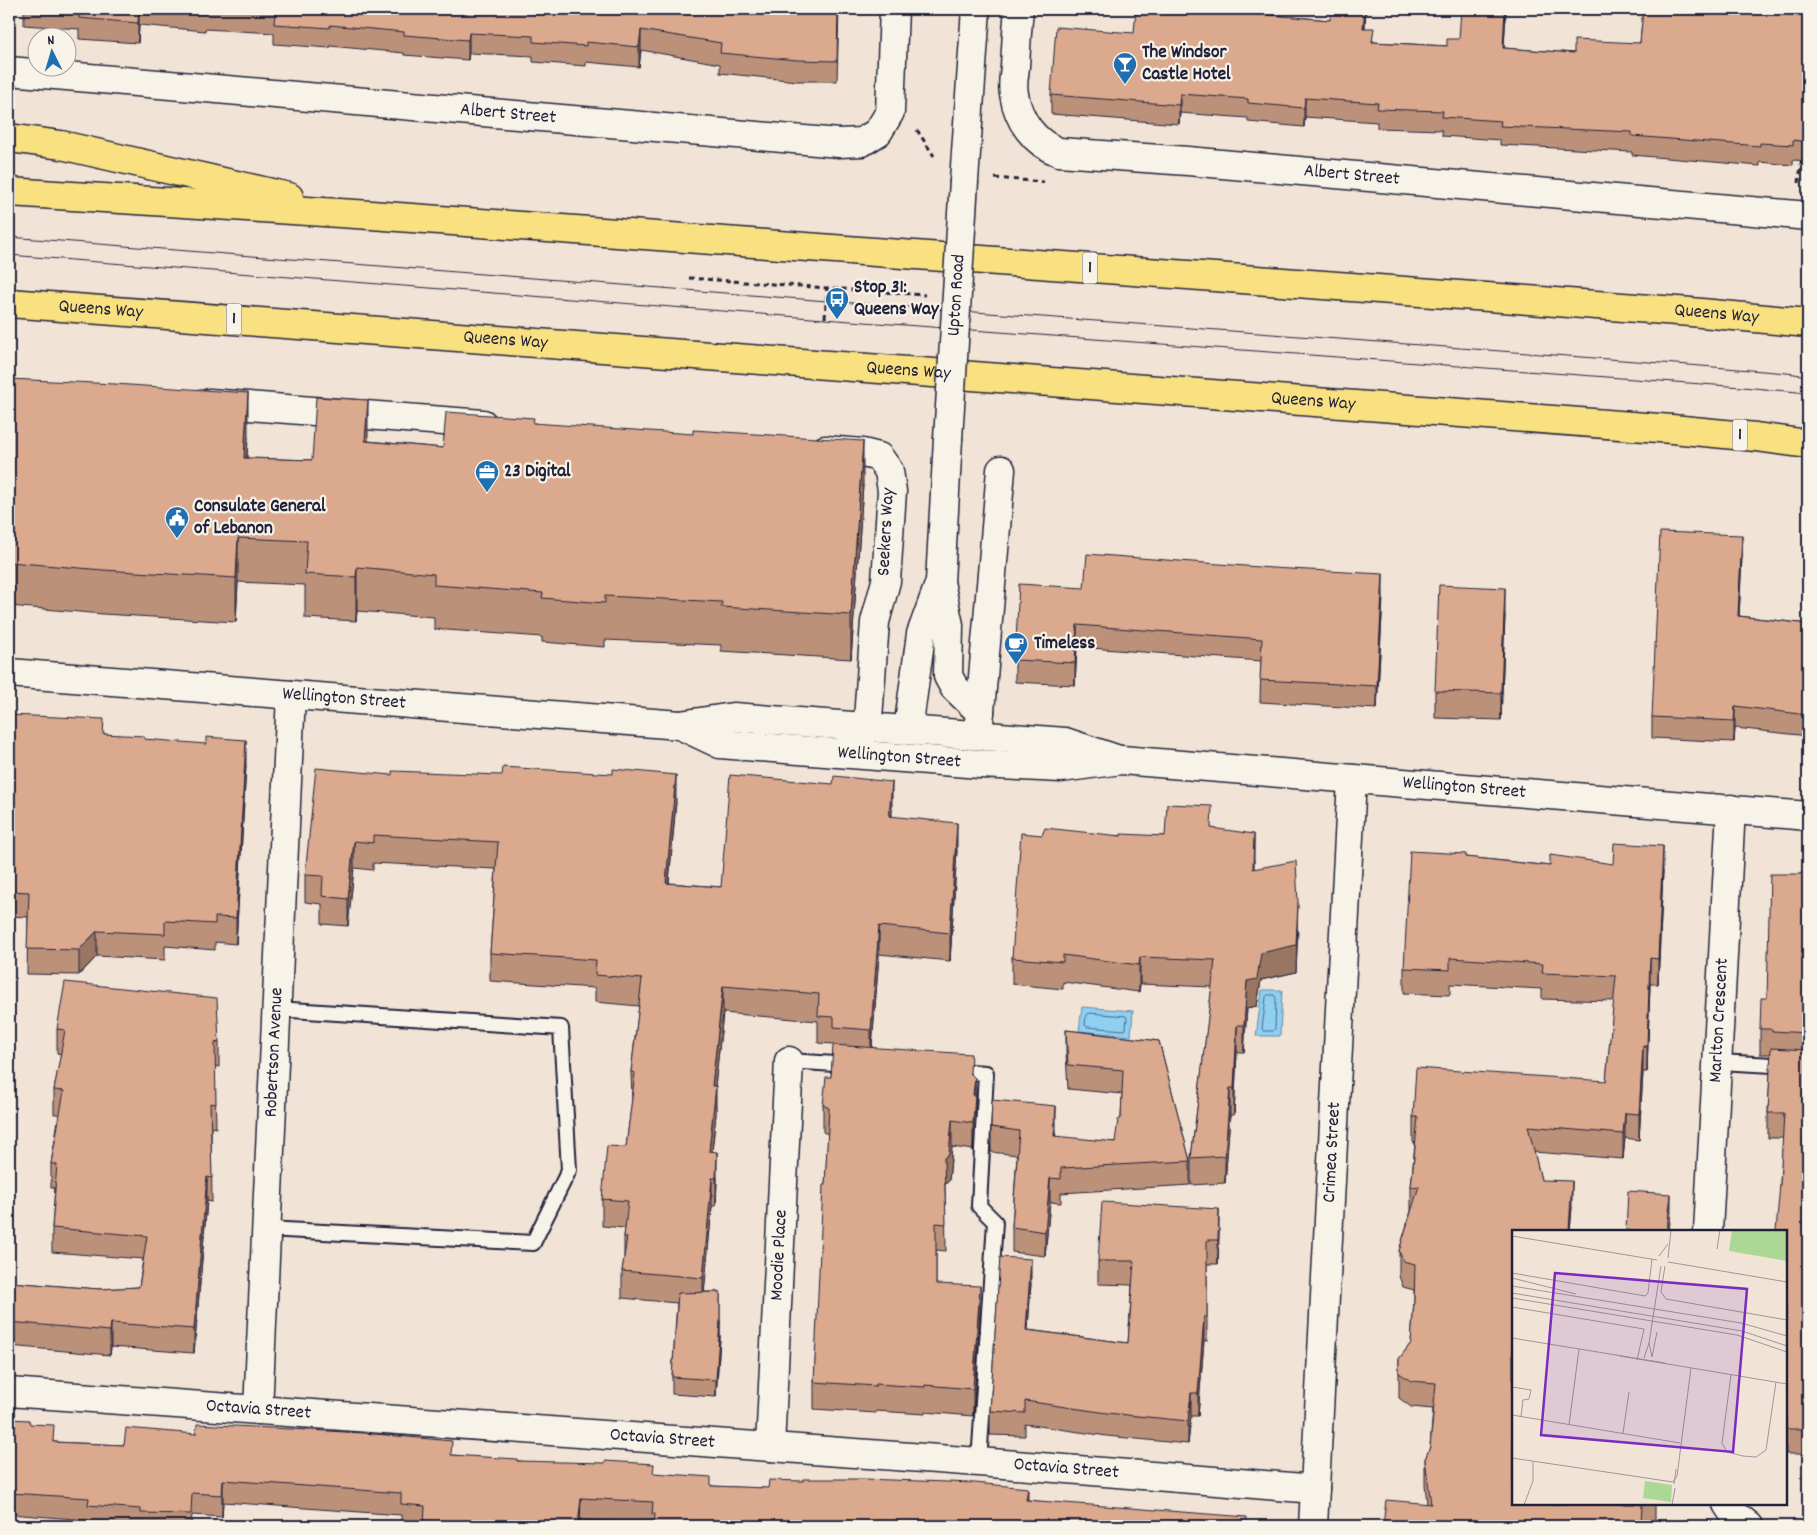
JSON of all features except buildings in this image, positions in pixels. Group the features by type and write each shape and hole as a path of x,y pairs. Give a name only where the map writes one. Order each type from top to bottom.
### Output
{"highway":[{"path":"9,138 61,145 371,215"},
{"name":"Queens Way","path":"9,192 371,215 1681,311 1808,323"},
{"name":"Queens Way","path":"9,302 1672,429 1808,444"}],"street":[{"name":"Albert Street","path":"9,71 839,143 862,142 878,132 890,112 894,9"},
{"name":"Upton Road","path":"976,9 940,582 949,625 948,670 950,680 979,723"},
{"name":"Albert Street","path":"1019,9 1013,92 1018,110 1026,126 1036,139 1046,148 1059,152 1188,161 1808,216"},
{"path":"188,402 506,426"},
{"name":"Seekers Way","path":"804,448 863,453 880,457 889,471 892,491 886,581 875,622 868,719 858,741 843,753"},
{"path":"979,723 1001,470"},
{"name":"Upton Road","path":"908,730 921,634 940,582"},
{"name":"Wellington Street","path":"9,673 680,725 733,717 908,730 979,723 1065,742 1121,760"},
{"name":"Robertson Avenue","path":"258,1410 291,696"},
{"name":"Wellington Street","path":"680,725 720,744 980,764 1062,768 1121,760 1808,816"},
{"name":"Crimea Street","path":"1313,1526 1352,779"},
{"name":"Marlton Crescent","path":"1708,1230 1719,1062 1731,810"},
{"name":"Moodie Place","path":"770,1447 789,1061"},
{"name":"Octavia Street","path":"9,1392 979,1462 1315,1489"},
{"path":"1728,1505 1733,1513 1749,1526"}],"lane":[{"path":"266,1230 534,1244 569,1170 561,1028 276,1009"},
{"path":"789,1061 868,1066"},
{"path":"1719,1062 1808,1067"},
{"path":"937,1070 986,1073 979,1206 995,1222 979,1462"}],"path":[{"path":"914,124 938,163"},
{"path":"1799,183 1802,154"},
{"path":"992,178 1049,182"},
{"path":"689,278 924,295"},
{"path":"825,318 827,287"}],"water":[{"path":"1262,990 1282,990 1280,1036 1256,1036"},
{"path":"1082,1007 1133,1011 1131,1036 1079,1031"}],"tram line":[{"path":"9,237 827,301 1689,365 1808,376"},
{"path":"9,255 837,320 1742,387 1808,394"}],"place":[{"name":"The Windsor Castle Hotel","path":"1125,85"},
{"name":"Stop 31: Queens Way","path":"837,320"},
{"name":"23 Digital","path":"487,493"},
{"name":"Consulate General of Lebanon","path":"177,539"},
{"name":"Timeless","path":"1016,665"}]}
